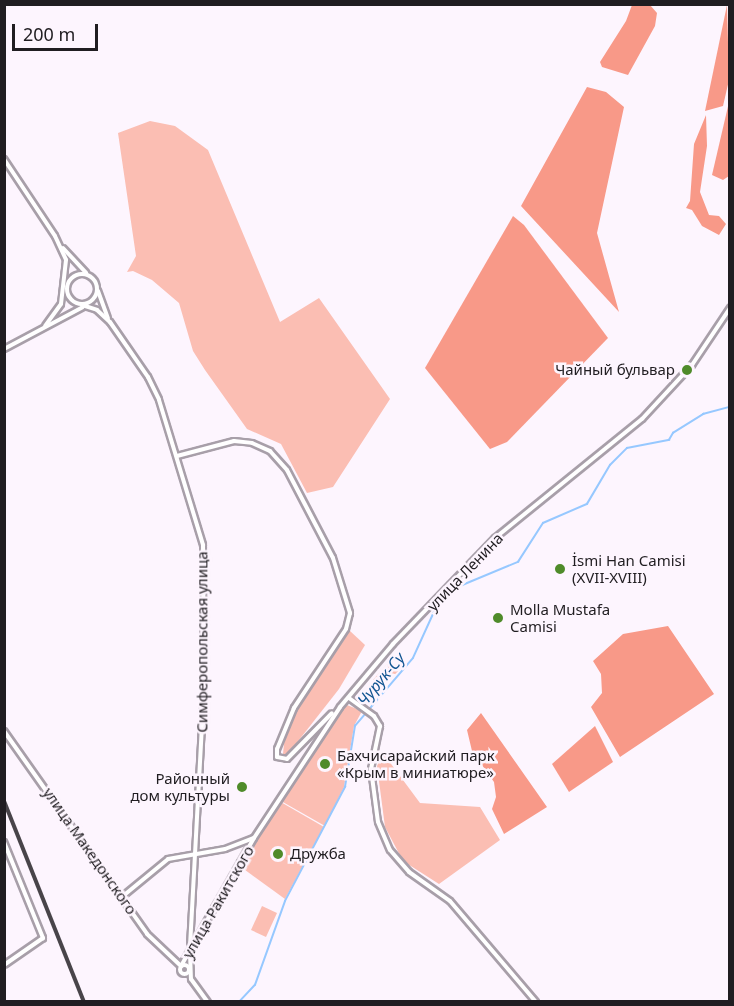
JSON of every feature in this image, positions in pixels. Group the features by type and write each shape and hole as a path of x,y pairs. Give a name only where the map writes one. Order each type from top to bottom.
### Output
{"main road":[{"path":"4,159 59,242 98,290 85,305 4,349"},
{"path":"45,326 60,307 66,286 67,266 59,242"},
{"path":"66,286 76,275 88,276"},
{"path":"66,286 71,300 85,305"},
{"name":"Симферопольская улица","path":"98,290 110,322 148,377 177,456 203,544 204,688 189,968"},
{"name":"Симферопольская улица","path":"85,305 110,322"},
{"name":"улица Ленина","path":"254,838 340,707 393,644 495,538 642,419 692,365 729,308"},
{"path":"177,456 234,441 252,443 270,451 287,470 333,558 350,613 346,629 294,708 276,756 287,759 340,707"},
{"path":"349,698 365,710 380,726 371,769 378,822 390,850 409,872 450,901 536,1002"},
{"name":"улица Македонского","path":"4,731 155,944 181,966"},
{"path":"123,896 161,862 195,853 231,848 254,838"},
{"name":"улица Ракитского","path":"181,966 254,838"},
{"path":"4,842 43,938 4,965"},
{"path":"231,848 241,851 240,861"},
{"path":"189,968 181,966 183,973 208,1002"},
{"path":"183,973 189,968"},
{"path":"189,968 194,984"}],"shaded area":[{"path":"632,5 650,5 657,13 655,26 628,75 602,67 600,62 626,21"},
{"path":"727,5 729,80 723,106 705,111"},
{"path":"587,87 606,92 624,107 597,233 619,312 521,206"},
{"path":"729,102 729,176 723,180 712,175"},
{"path":"706,115 707,146 700,192 709,215 719,216 726,224 719,235 702,226 692,210 686,208 690,201 694,144"},
{"path":"150,121 175,126 208,150 280,322 319,298 390,399 333,487 307,493 281,444 247,429 205,370 193,351 179,303 152,280 133,271 127,272 136,256 118,133"},
{"path":"513,216 524,225 608,338 507,442 490,449 425,368"},
{"path":"668,626 714,694 620,757 591,707 602,693 601,674 593,661 623,634"},
{"path":"349,630 365,645 339,689 288,754 283,754 285,734 296,707"},
{"path":"388,663 398,671 382,689 373,680"},
{"name":"Бахчисарайский парк «Крым в миниатюре»","path":"347,705 362,711 354,726 344,787 325,826 281,801 321,734"},
{"path":"481,713 547,807 504,834 492,809 496,797 494,782 472,751 467,730"},
{"path":"595,726 613,762 569,792 552,764"},
{"path":"383,753 420,803 480,807 500,840 439,884 403,861 385,827 377,766"},
{"name":"Дружба","path":"279,801 324,827 285,899 241,867"},
{"path":"262,906 277,913 266,937 251,930"}],"waterway":[{"name":"Чурук-Су","path":"239,1002 255,985 285,901 345,787 355,726 413,658 434,612 460,586 518,562 543,523 587,504 610,465 627,448 669,440 673,433 703,414 730,407"}],"railway":[{"path":"4,801 84,1002"}],"place":[{"name":"Чайный бульвар","path":"687,370"},
{"name":"İsmi Han Camisi (XVII-XVIII)","path":"560,569"},
{"name":"Molla Mustafa Camisi","path":"498,618"},
{"name":"Бахчисарайский парк «Крым в миниатюре»","path":"325,764"},
{"name":"Районный дом культуры","path":"242,787"},
{"name":"Дружба","path":"278,854"}]}
